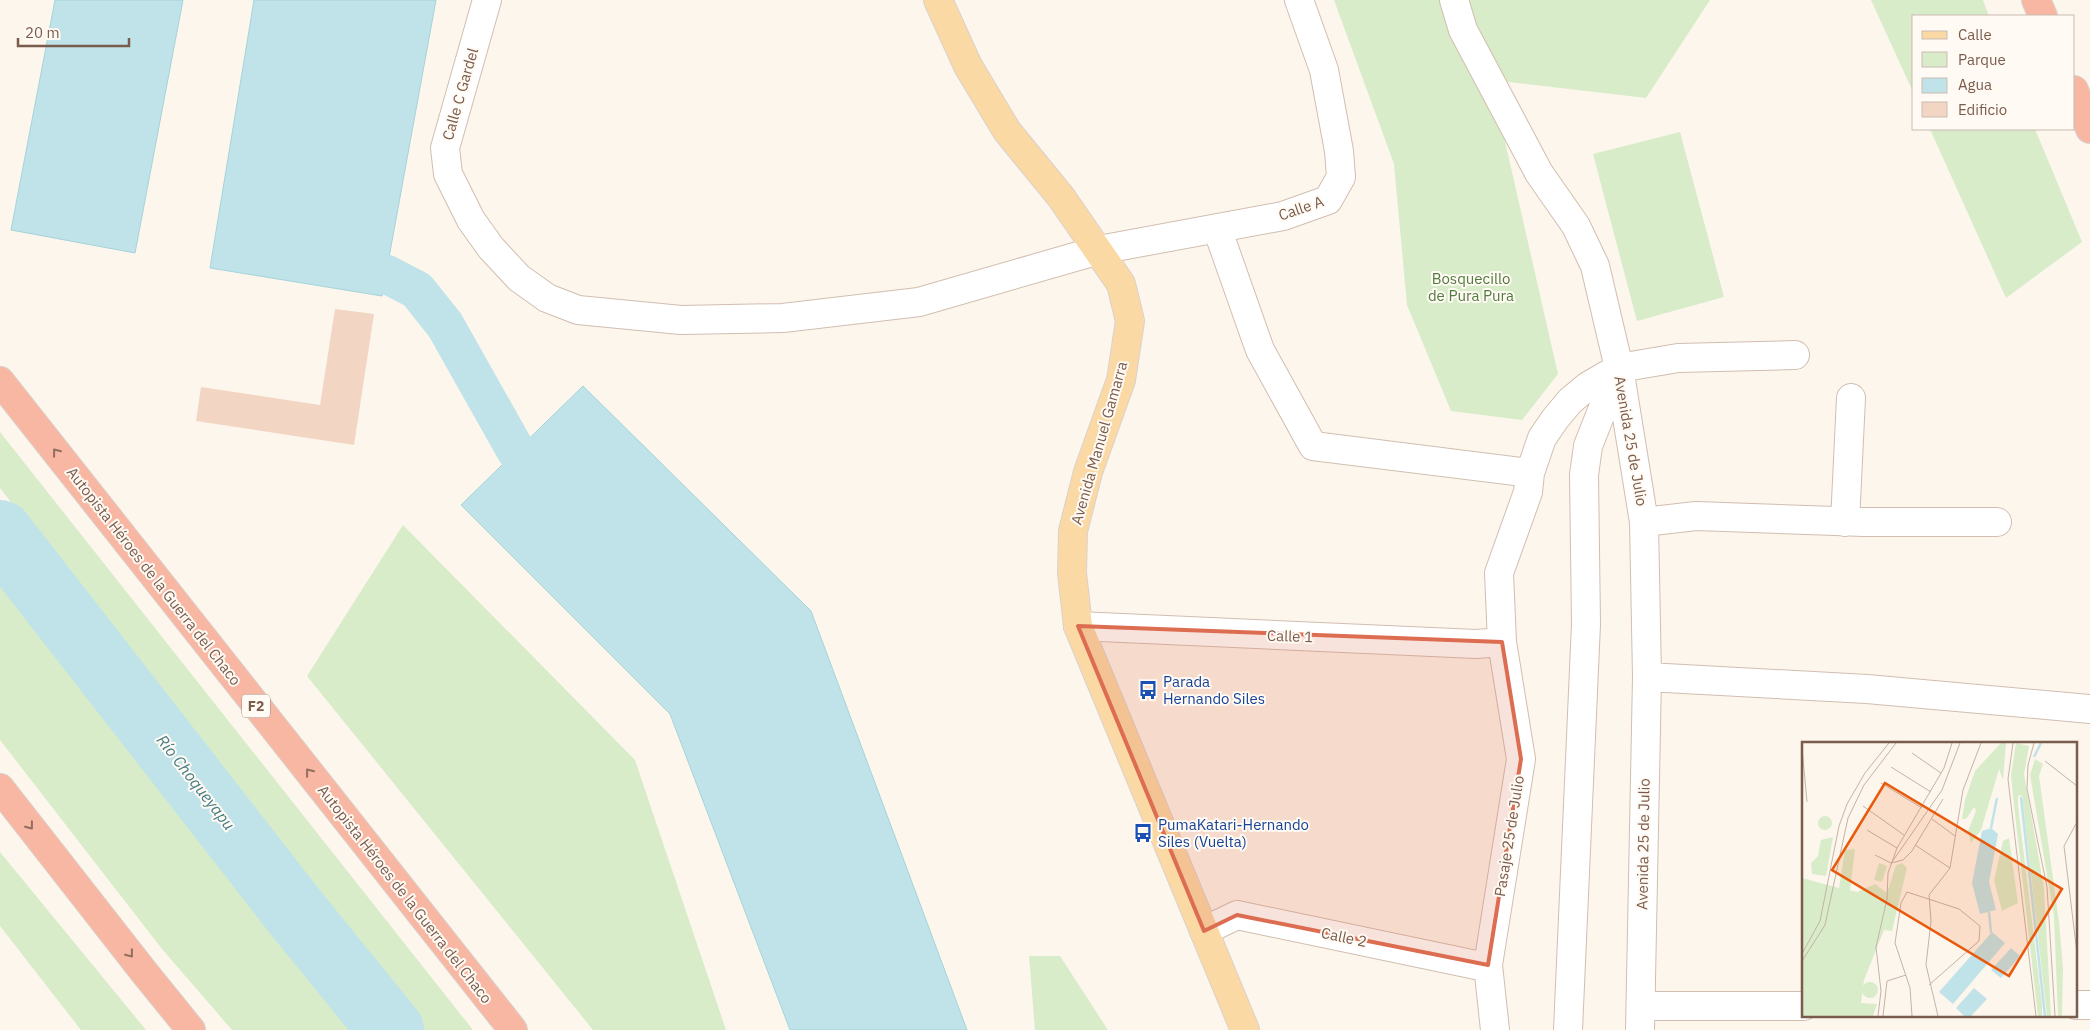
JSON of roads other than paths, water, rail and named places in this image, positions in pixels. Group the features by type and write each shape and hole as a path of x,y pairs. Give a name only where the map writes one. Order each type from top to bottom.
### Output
{"highway":[{"path":"2036,0 2042,15"},
{"path":"2075,92 2090,129"},
{"name":"Autopista Héroes de la Guerra del Chaco","path":"0,382 513,1030"},
{"path":"0,788 191,1030"}],"main road":[{"name":"Avenida Manuel Gamarra","path":"938,0 968,66 1007,131 1061,197 1121,284 1130,321 1121,380 1088,472 1074,531 1072,573 1078,626 1245,1030"}],"street":[{"name":"Calle C Gardel","path":"487,0 445,148 448,174 471,220 491,248 519,278 546,298 578,310 681,320 783,318 919,302 1099,250"},
{"name":"Calle A","path":"1099,250 1152,242 1283,216 1328,200 1341,177 1339,151 1324,70 1299,0"},
{"path":"1454,0 1464,30 1534,164 1576,226 1595,266 1619,368 1678,358 1795,355"},
{"path":"1217,228 1260,350 1313,446 1530,473"},
{"name":"Pasaje 25 de Julio","path":"1495,1030 1488,965 1521,759 1502,642 1499,572 1528,492 1530,473 1542,438 1570,401 1588,386 1619,368"},
{"name":"Avenida 25 de Julio","path":"1619,368 1644,522 1647,677 1640,1018"},
{"name":"Avenida 25 de Julio","path":"1568,1030 1586,624 1584,475 1588,446 1619,368"},
{"path":"1845,522 1851,398"},
{"path":"1644,522 1696,516 1845,522 1997,522"},
{"name":"Calle 1","path":"1078,626 1476,644 1502,642"},
{"path":"1647,677 1867,689 2090,709"},
{"name":"Calle 2","path":"1204,930 1237,915 1476,965 1488,965"},
{"path":"1640,1018 1802,1006"}],"water":[{"path":"55,0 183,0 135,253 11,230"},
{"path":"254,0 436,0 382,296 210,268"},
{"path":"583,386 811,611 967,1030 790,1030 670,714 461,505"}],"waterway":[{"path":"386,274 417,290 445,325 516,451"},
{"name":"Río Choqueyapu","path":"0,533 295,912 391,1030"}],"place":[{"name":"Parada Hernando Siles","path":"1148,690"},
{"name":"PumaKatari-Hernando Siles (Vuelta)","path":"1143,833"}],"park label":[{"name":"Bosquecillo de Pura Pura","path":"1471,286"}]}
